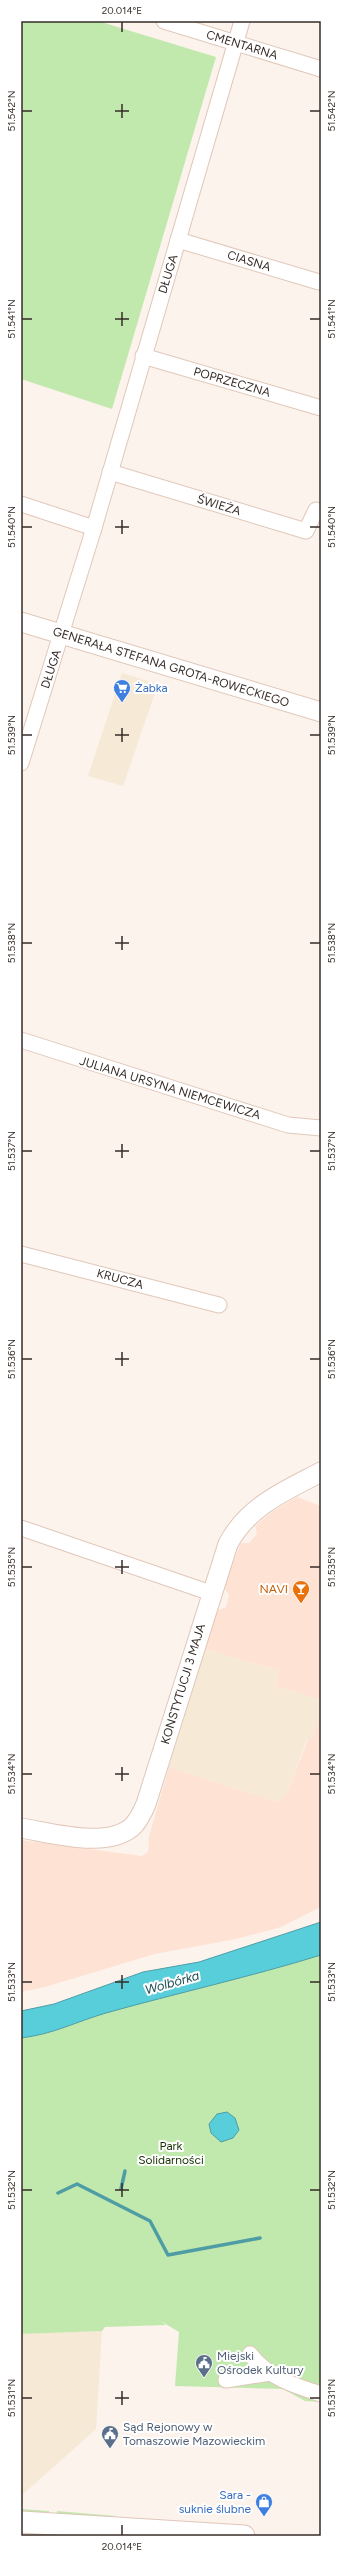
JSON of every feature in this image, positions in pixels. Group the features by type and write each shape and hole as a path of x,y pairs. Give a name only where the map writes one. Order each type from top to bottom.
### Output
{"main road":[{"path":"21,2522 244,2536"}],"street":[{"name":"CMENTARNA","path":"164,21 321,69"},
{"name":"DŁUGA","path":"21,763 94,528 242,21"},
{"name":"CIASNA","path":"178,240 319,282"},
{"name":"POPRZECZNA","path":"144,356 321,408"},
{"name":"ŚWIEŻA","path":"110,472 306,531 316,510"},
{"path":"21,504 94,528"},
{"name":"GENERAŁA STEFANA GROTA-ROWECKIEGO","path":"21,622 321,712"},
{"name":"JULIANA URSYNA NIEMCEWICZA","path":"21,1040 288,1125 321,1128"},
{"name":"KRUCZA","path":"21,1254 219,1305"},
{"name":"KONSTYTUCJI 3 MAJA","path":"21,1828 103,1839 120,1834 134,1825 146,1804 211,1593 228,1544 244,1520 265,1502 321,1472"},
{"path":"21,1528 211,1593"},
{"path":"250,2354 257,2364 270,2373 292,2385 321,2394"},
{"path":"226,2380 270,2373"}],"shaded area":[{"path":"122,673 158,684 123,786 88,776"},
{"path":"297,1497 321,1506 321,1700 275,1686 279,1671 205,1649 216,1611 226,1607 229,1595 223,1587 241,1543 249,1543 257,1534 255,1526 273,1511"},
{"path":"205,1649 279,1671 275,1686 321,1700 321,1716 311,1741 307,1739 287,1793 278,1802 169,1767"},
{"path":"321,1716 321,1907 281,1927 236,1939 155,1954 45,1987 21,1992 21,1840 142,1856 148,1852 149,1836 169,1767 278,1802 287,1793 308,1739 311,1740"},
{"path":"102,2331 96,2429 21,2496 21,2334"}],"green space":[{"path":"21,21 98,21 216,57 112,409 21,379"},
{"name":"Park Solidarności","path":"321,1954 321,2402 305,2401 283,2389 175,2386 179,2332 159,2320 166,2325 105,2327 102,2331 21,2334 21,2034"},
{"path":"21,2509 49,2511 49,2514 21,2512"},
{"path":"57,2511 116,2516 111,2521 56,2515"}],"water":[{"name":"Wolbórka","path":"321,1922 321,1955 267,1971 95,2016 44,2034 21,2038 21,2011 54,2004 143,1972 199,1962"},
{"path":"227,2112 235,2118 239,2130 233,2138 221,2142 211,2133 209,2124 217,2114"}],"waterway":[{"path":"121,2189 125,2171"},
{"path":"58,2193 77,2184 150,2221 168,2255 260,2238"}],"place":[{"name":"Żabka","path":"122,703"},
{"name":"NAVI","path":"301,1604"},
{"name":"Miejski Ośrodek Kultury","path":"204,2378"},
{"name":"Sąd Rejonowy w Tomaszowie Mazowieckim","path":"110,2449"},
{"name":"Sara - suknie ślubne","path":"264,2517"}]}
